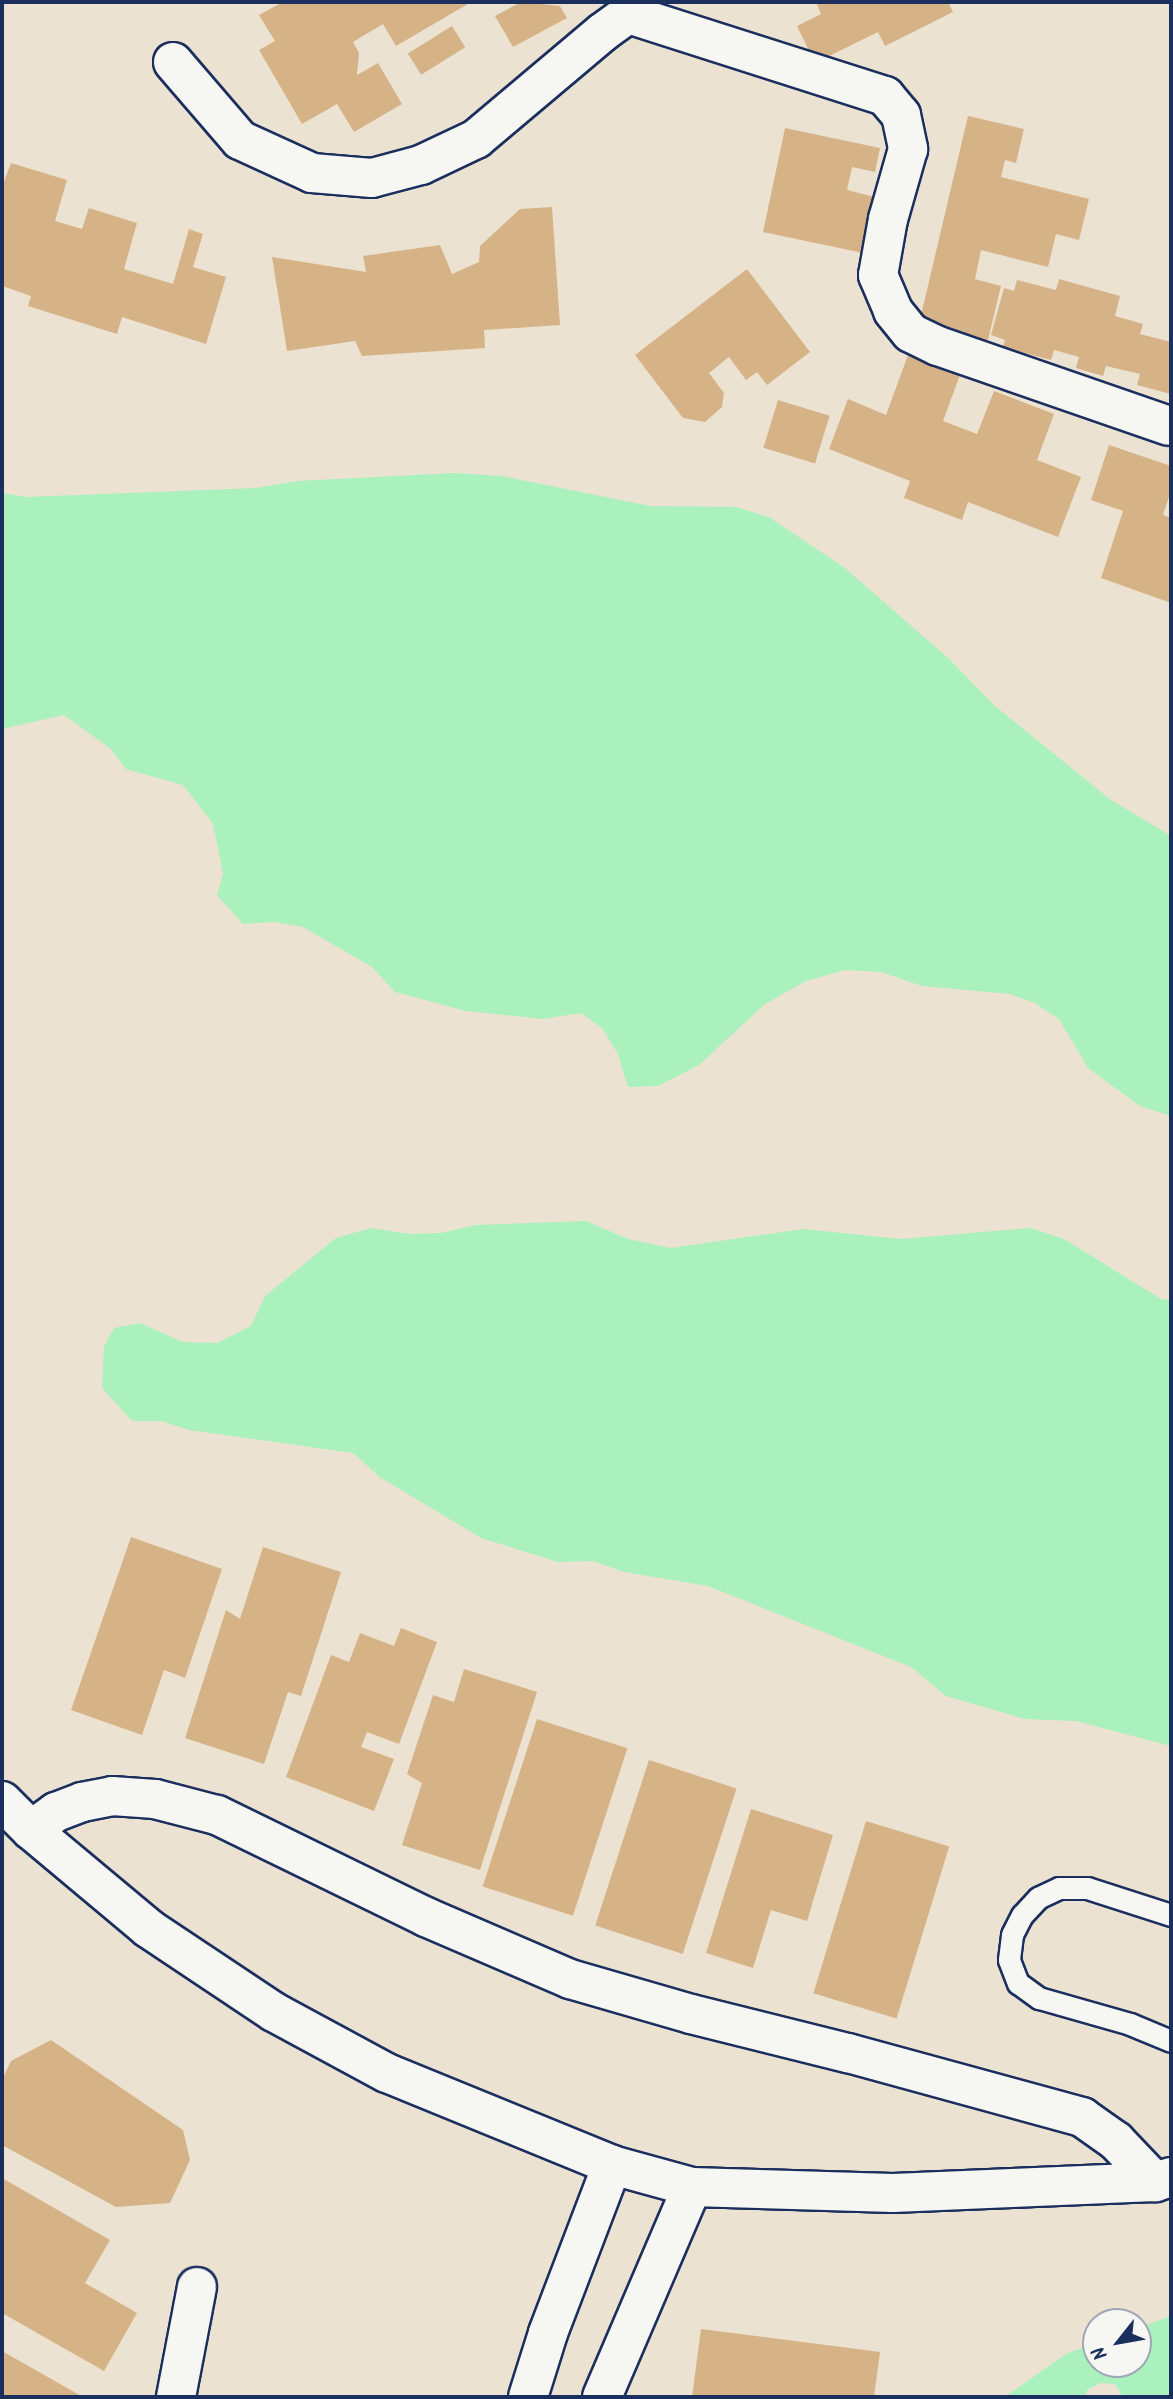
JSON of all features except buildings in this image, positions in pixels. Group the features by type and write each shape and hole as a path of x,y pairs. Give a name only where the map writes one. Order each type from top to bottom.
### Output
{"street":[{"path":"173,62 240,140 312,173 372,178 421,165 476,139 634,8 885,96 901,115 908,149 888,219 878,275 893,311 911,333 938,346 1168,426"},
{"path":"31,1830 56,1812 82,1802 112,1796 155,1799 217,1815 426,1917 570,1979 691,2014 848,2053 1082,2117 1163,2180"},
{"path":"2,1801 31,1830 148,1928 274,2012 387,2073 612,2165 692,2187 893,2193 1163,2180"},
{"path":"528,2397 548,2333 612,2165"},
{"path":"602,2397 692,2187"},
{"path":"176,2397 197,2287"}],"lane":[{"path":"1171,1915 1087,1888 1059,1888 1038,1898 1022,1915 1012,1935 1009,1960 1018,1983 1039,1998 1130,2024 1171,2041"}],"green space":[{"path":"454,473 502,476 650,506 736,507 769,517 845,568 948,658 995,706 1111,800 1171,836 1171,1116 1140,1106 1088,1068 1059,1019 1035,1003 1010,994 922,986 881,972 845,970 806,981 765,1004 699,1065 658,1086 628,1087 618,1054 602,1028 581,1013 543,1019 466,1011 395,992 372,967 303,927 274,922 243,924 217,895 223,874 213,824 183,785 126,769 111,749 64,715 2,729 2,493 26,497 256,488 297,481"},
{"path":"586,1221 628,1239 671,1248 803,1229 901,1239 1030,1228 1064,1239 1161,1299 1171,1300 1171,1746 1076,1721 1025,1719 946,1696 911,1667 708,1586 624,1572 593,1561 558,1562 481,1538 381,1478 353,1453 189,1430 162,1421 132,1421 102,1388 104,1346 114,1328 140,1323 183,1342 217,1343 251,1326 265,1296 336,1238 371,1228 410,1234 441,1233 476,1225"},
{"path":"1171,2316 1171,2397 1123,2397 1115,2384 1101,2383 1088,2389 1084,2397 1005,2397 1066,2354 1082,2348 1082,2378 1152,2378 1152,2323"}]}
